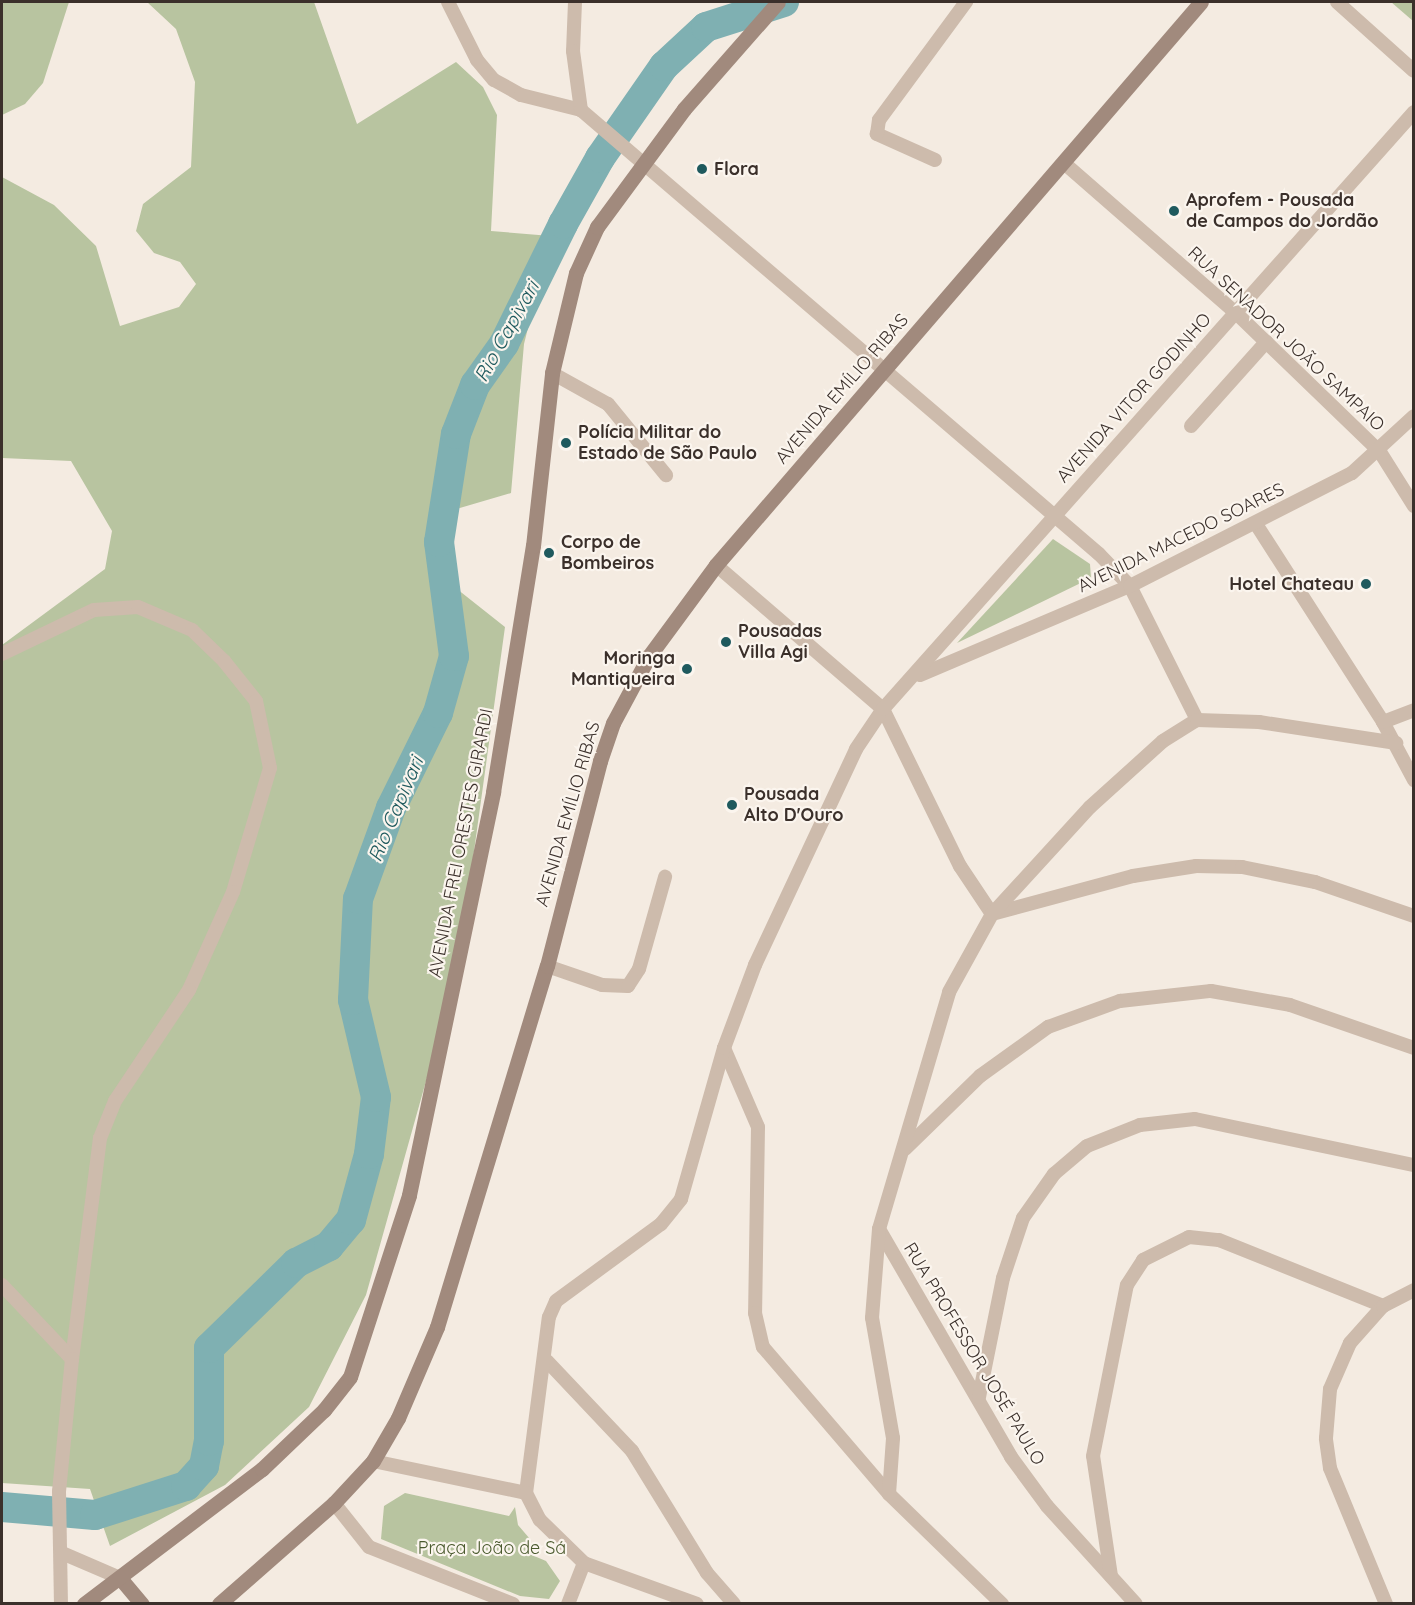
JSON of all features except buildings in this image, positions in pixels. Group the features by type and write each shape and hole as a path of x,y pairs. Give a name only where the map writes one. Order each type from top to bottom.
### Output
{"street":[{"path":"448,2 477,60 494,80 521,96 586,114 883,369 1056,513 1130,586 1197,720"},
{"path":"575,2 573,51 586,114"},
{"name":"AVENIDA FREI ORESTES GIRARDI","path":"84,1604 302,1433 350,1377 366,1336 409,1195 493,792 533,546 552,373 576,273 597,227 638,160 778,2"},
{"path":"935,160 877,134 879,120 966,2"},
{"name":"AVENIDA EMÍLIO RIBAS","path":"219,1604 334,1503 373,1461 437,1326 547,966 613,723 649,656 716,565 1201,2"},
{"path":"1337,2 1413,71"},
{"name":"AVENIDA VITOR GODINHO","path":"526,1493 547,1361 549,1317 556,1301 661,1224 681,1200 723,1048 781,901 856,749 883,709 913,679 1056,513 1413,111"},
{"name":"RUA SENADOR JOÃO SAMPAIO","path":"1064,163 1235,312 1380,452 1413,506"},
{"path":"1191,426 1266,342"},
{"path":"552,373 608,404 666,475"},
{"name":"AVENIDA MACEDO SOARES","path":"913,679 963,654 1130,586 1256,524 1352,473 1380,452 1413,416"},
{"path":"1256,524 1396,742 1413,780"},
{"path":"716,565 883,709 960,866 992,914"},
{"path":"2,654 94,610 138,607 192,630 224,661 256,701 270,768 233,892 189,990 115,1101 100,1137 72,1359 59,1491 62,1526 61,1604"},
{"path":"951,635 963,654"},
{"path":"1383,722 1413,710"},
{"path":"889,1494 893,1438 872,1318 879,1228 904,1151 949,992 992,914 1089,807 1163,741 1197,720 1259,722 1396,742"},
{"path":"992,914 1133,876 1196,866 1242,867 1315,882 1413,916"},
{"path":"547,966 602,985 628,986 639,969 665,877"},
{"path":"904,1151 981,1076 1048,1027 1120,1001 1211,991 1290,1005 1413,1048"},
{"path":"723,1048 758,1127 756,1330 780,1369 889,1494 1002,1604"},
{"path":"979,1397 1004,1278 1023,1218 1054,1174 1087,1146 1140,1125 1195,1119 1413,1165"},
{"name":"RUA PROFESSOR JOSÉ PAULO","path":"879,1228 979,1397 1011,1457 1047,1506 1136,1604"},
{"path":"1111,1576 1093,1456 1127,1285 1143,1260 1189,1237 1219,1240 1383,1306"},
{"path":"2,1285 72,1359"},
{"path":"1386,1604 1330,1468 1326,1438 1330,1389 1350,1343 1383,1306 1413,1290"},
{"path":"547,1361 632,1451 707,1573 734,1604"},
{"path":"373,1461 526,1493 540,1520 584,1563 697,1604"},
{"path":"334,1503 369,1547 513,1604"},
{"path":"62,1552 120,1578 142,1604"},
{"path":"568,1604 584,1563"}],"green space":[{"path":"2,2 69,2 43,83 25,104 2,115"},
{"path":"147,2 314,2 357,124 456,62 483,87 497,115 491,231 551,236 524,344 511,493 453,510 448,534 457,589 505,627 458,967 366,1295 309,1407 225,1485 110,1546 90,1489 2,1483 2,645 105,569 112,531 71,461 2,458 2,177 54,205 96,246 120,326 179,307 196,284 180,262 154,253 136,231 143,204 191,167 195,82 176,29"},
{"path":"1391,2 1413,2 1413,21"},
{"path":"1053,539 1090,564 1091,578 957,643"},
{"name":"Praça João de Sá","path":"405,1493 509,1516 515,1507 518,1525 530,1539 527,1553 546,1561 560,1581 549,1599 520,1596 381,1539 384,1506"}],"waterway":[{"name":"Rio Capivari","path":"2,1507 95,1515 186,1486 204,1466 209,1441 209,1348 296,1263 329,1246 351,1220 369,1154 376,1097 353,1000 358,899 391,808 438,713 454,656 439,542 456,434 475,385 504,344 563,224 600,158 664,66 706,27 784,2"}],"place":[{"name":"Flora","path":"702,169"},
{"name":"Aprofem - Pousada de Campos do Jordão","path":"1174,211"},
{"name":"Polícia Militar do Estado de São Paulo","path":"566,443"},
{"name":"Corpo de Bombeiros","path":"549,553"},
{"name":"Hotel Chateau","path":"1366,584"},
{"name":"Pousadas Villa Agi","path":"726,642"},
{"name":"Moringa Mantiqueira","path":"687,669"},
{"name":"Pousada Alto D'Ouro","path":"732,805"}]}
